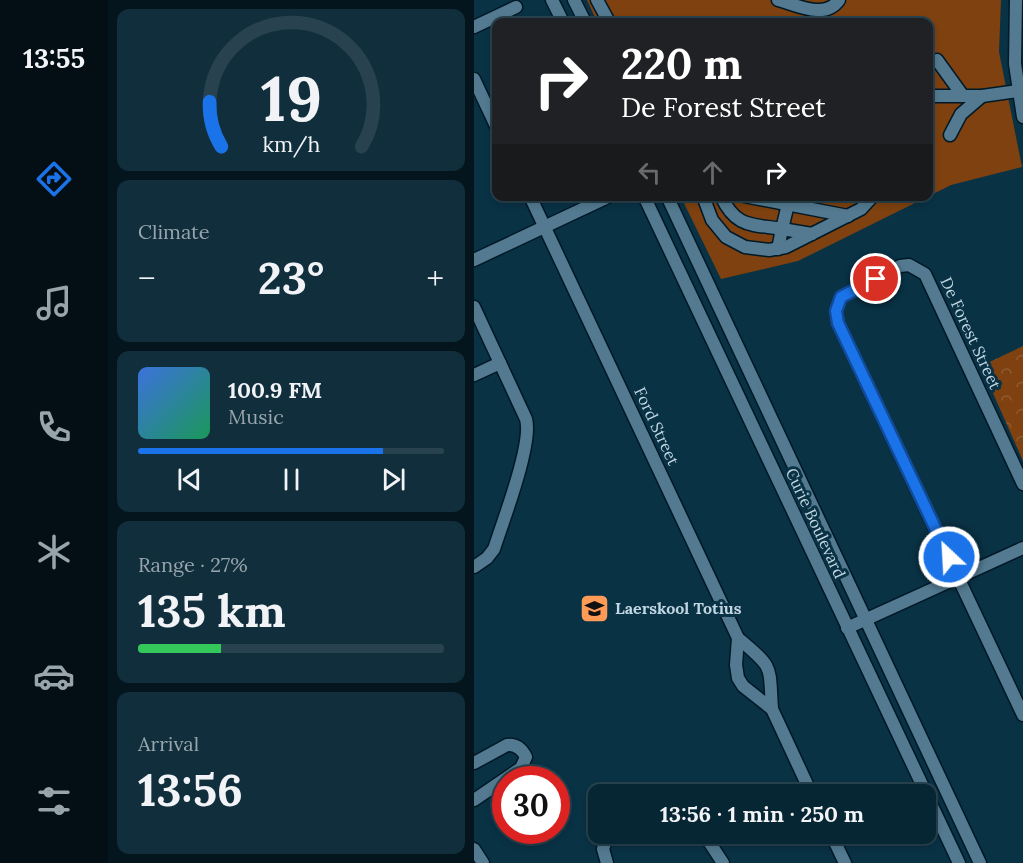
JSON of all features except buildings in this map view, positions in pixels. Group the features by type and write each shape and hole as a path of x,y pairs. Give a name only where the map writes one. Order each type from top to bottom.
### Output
{"street":[{"path":"552,0 561,18"},
{"path":"574,0 583,18"},
{"path":"597,0 607,18"},
{"path":"778,0 826,10 836,5 839,0"},
{"path":"1016,0 1016,64 1023,117"},
{"path":"493,18 516,7"},
{"path":"474,27 492,18"},
{"path":"937,60 963,96"},
{"path":"474,79 492,117"},
{"path":"933,94 982,96 1018,91"},
{"path":"950,135 961,114 982,96"},
{"name":"Ford Street","path":"532,201 738,638 761,657 769,667 772,678 772,709 807,784"},
{"path":"474,261 600,201"},
{"name":"Curie Boulevard","path":"646,201 959,863"},
{"name":"Curie Boulevard","path":"669,201 980,863"},
{"path":"705,201 718,229 738,245 754,249 778,249 861,209 867,201"},
{"path":"723,201 728,211 742,221 812,234"},
{"path":"778,249 789,201"},
{"path":"793,201 848,216"},
{"name":"De Forest Street","path":"1023,484 925,274 909,265 900,266 841,297 836,311 838,323 1023,715"},
{"path":"688,289 705,280"},
{"path":"474,308 526,419 528,430 524,452 494,549 487,558 474,567"},
{"path":"474,375 500,363"},
{"path":"783,492 801,482"},
{"path":"847,628 1023,548"},
{"name":"Ford Street","path":"738,638 736,665 738,678 744,686 772,709"},
{"path":"474,763 512,744 520,748 526,756 521,768 474,800"},
{"path":"917,773 934,765"},
{"path":"605,844 603,849 607,863"},
{"path":"711,844 723,863"},
{"path":"836,844 845,863"},
{"path":"474,849 483,863"}],"green space":[{"path":"587,0 1001,0 999,52 1022,167 951,185 933,194 933,18 595,18"},
{"path":"683,201 919,201 798,261 721,279"},
{"path":"1023,346 1023,461 981,366"}],"place":[{"name":"Laerskool Totius","path":"594,608"}],"route":[{"path":"876,279 841,297 837,304 836,316 949,557"}]}
